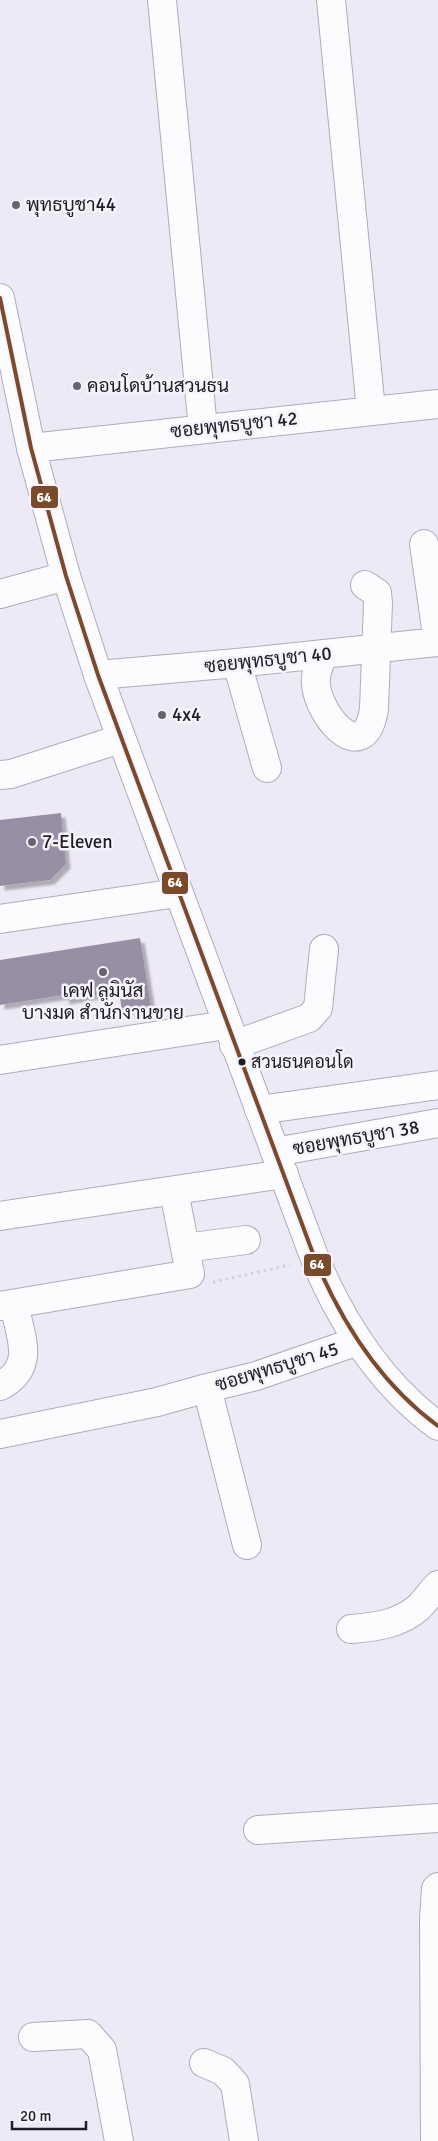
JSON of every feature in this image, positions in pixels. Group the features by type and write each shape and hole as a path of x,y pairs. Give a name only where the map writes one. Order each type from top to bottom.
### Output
{"street":[{"path":"162,0 203,429"},
{"path":"331,0 370,410"},
{"path":"0,298 30,448 66,576 98,675 230,1035 323,1277 358,1341 396,1388 438,1426"},
{"name":"ซอยพุทธบูชา 42","path":"30,448 438,404"},
{"path":"424,544 438,642"},
{"path":"0,594 66,576"},
{"path":"322,654 316,677 320,700 340,731 348,737 356,736 366,731 372,723 377,648 377,593 365,586"},
{"name":"ซอยพุทธบูชา 40","path":"98,675 438,642"},
{"path":"237,663 267,768"},
{"path":"0,775 11,774 120,739"},
{"path":"0,919 177,893"},
{"path":"0,1060 230,1035 310,1018 318,1008 324,949"},
{"path":"259,1110 438,1085"},
{"name":"ซอยพุทธบูชา 38","path":"0,1216 174,1191 438,1123"},
{"path":"0,1386 18,1373 23,1358 23,1344 7,1305 190,1274 174,1191"},
{"path":"185,1248 246,1240"},
{"name":"ซอยพุทธบูชา 45","path":"247,1545 207,1388 256,1376 358,1341"},
{"path":"0,1434 157,1402 207,1388"},
{"path":"351,1628 374,1627 399,1620 419,1607 438,1585"},
{"path":"258,1830 438,1818"},
{"path":"435,2141 434,1919 436,1889 438,1887"},
{"path":"33,2037 88,2034 102,2050 119,2141"},
{"path":"204,2062 223,2071 234,2084 244,2141"}],"building":[{"name":"7-Eleven","path":"61,813 66,864 50,880 0,886 0,820"},
{"name":"เคฟ ลูมินัส บางมด สำนักงานขาย","path":"140,938 151,1006 122,1011 119,991 65,1000 64,995 0,1005 0,960"}],"transit line":[{"name":"64","path":"0,298 31,448 66,576 98,675 315,1259 338,1306 366,1351 399,1392 438,1426"}],"place":[{"name":"พุทธบูชา44","path":"16,205"},
{"name":"คอนโดบ้านสวนธน","path":"77,386"},
{"name":"4x4","path":"162,715"},
{"name":"7-Eleven","path":"32,842"},
{"name":"เคฟ ลูมินัส บางมด สำนักงานขาย","path":"103,972"},
{"name":"สวนธนคอนโด","path":"242,1062"}]}
